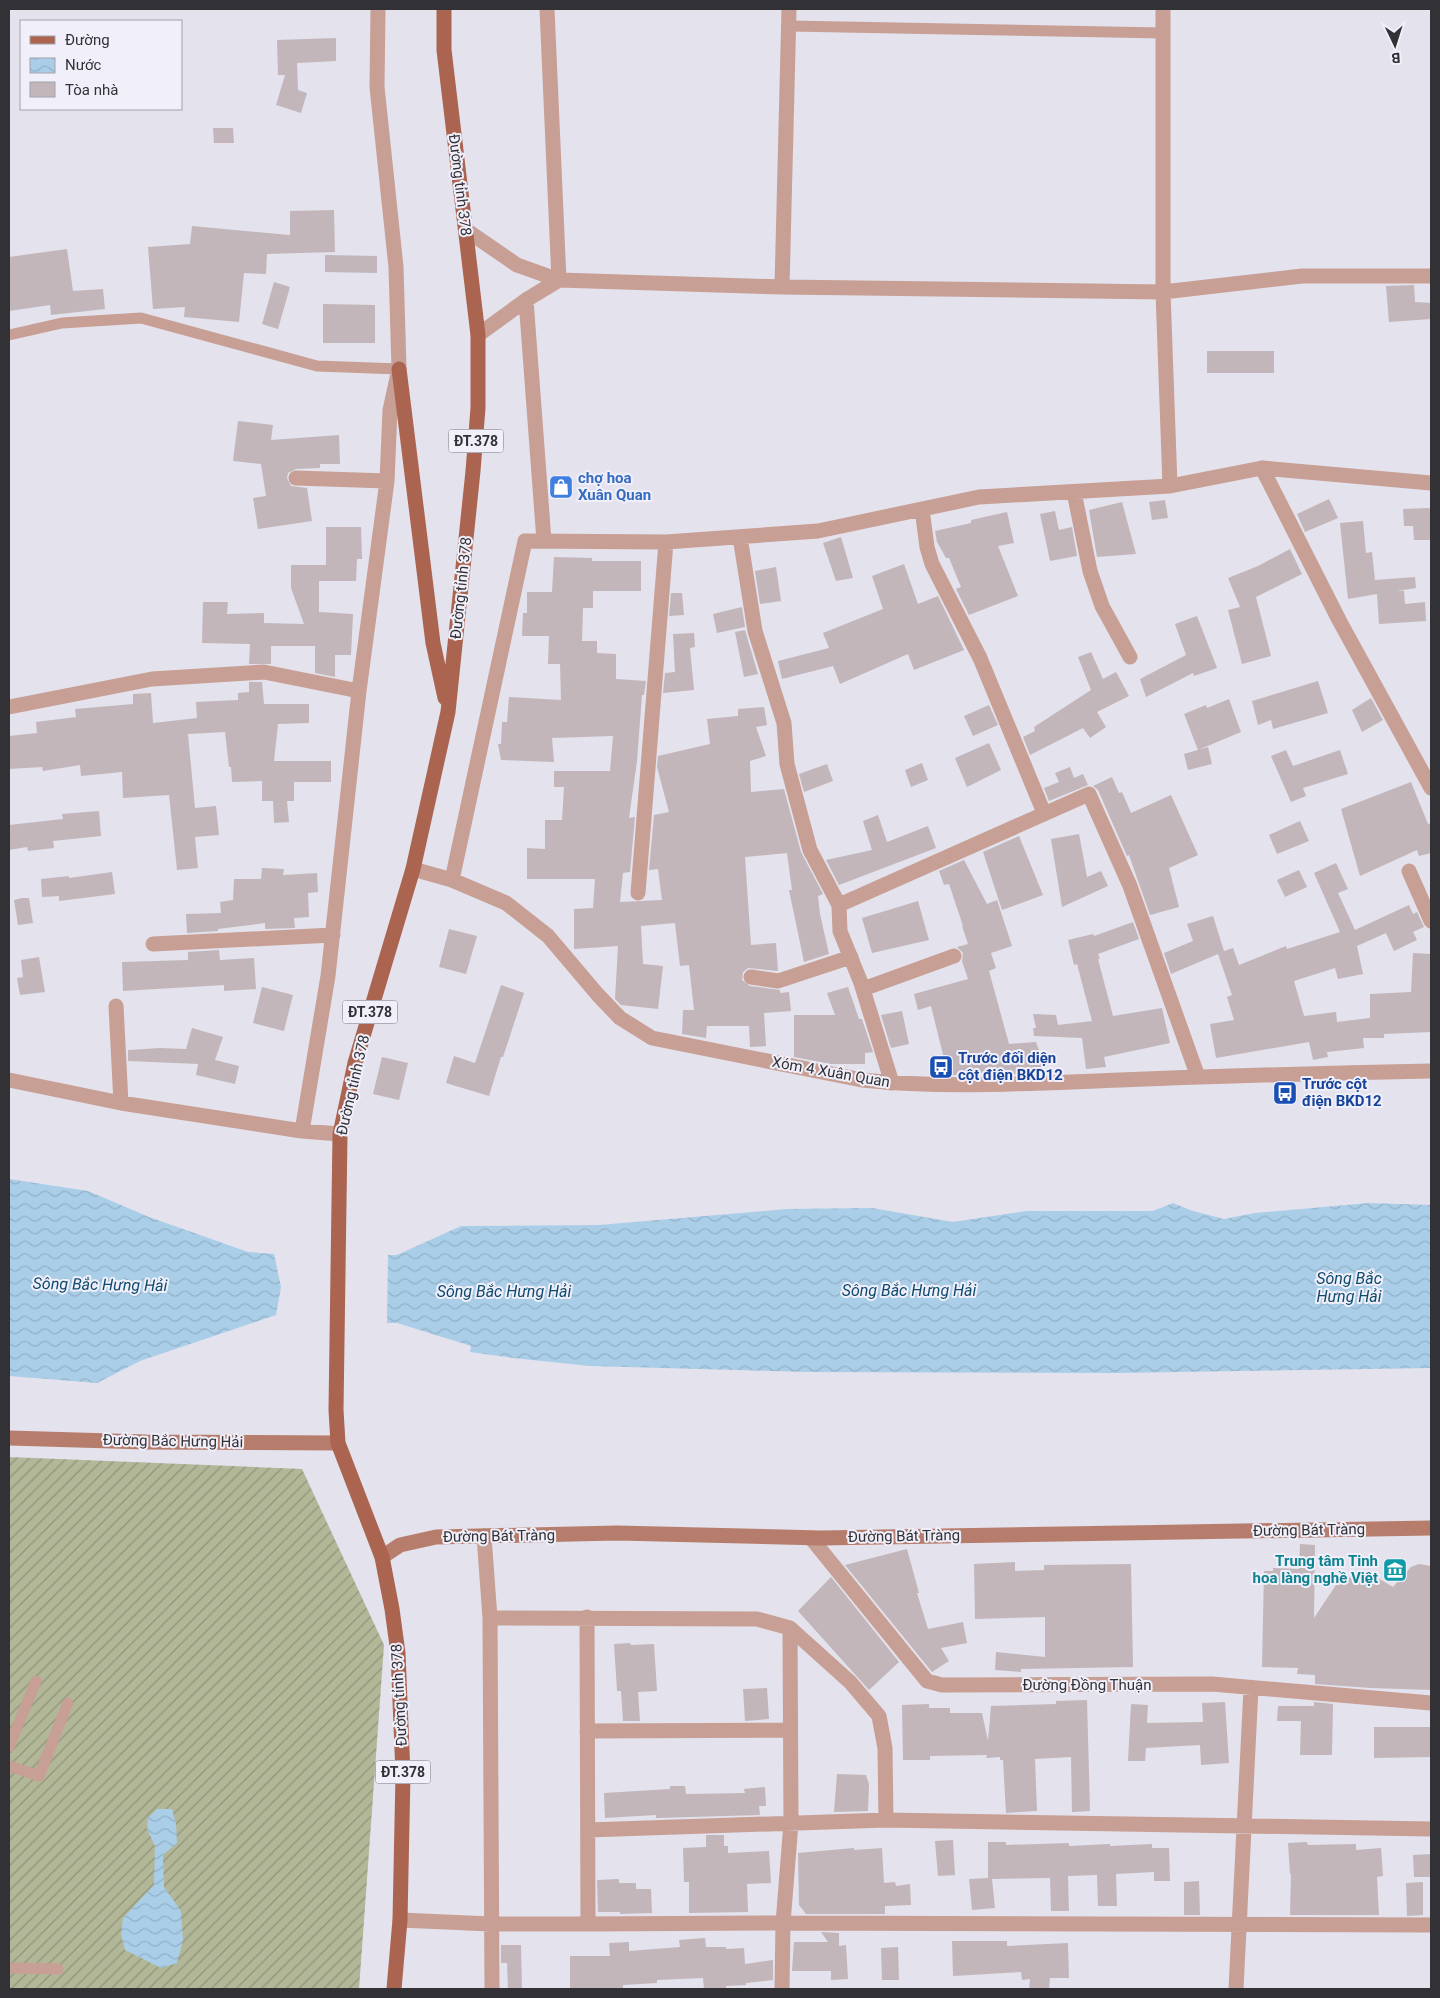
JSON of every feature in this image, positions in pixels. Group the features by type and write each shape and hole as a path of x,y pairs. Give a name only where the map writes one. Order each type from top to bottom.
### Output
{"main road":[{"name":"Đường tỉnh 378","path":"394,1989 400,1920 403,1774 398,1662 392,1609 382,1557 338,1443 336,1410 340,1134 355,1063 413,869 448,712 474,462 478,408 478,335 444,50 444,9"},
{"path":"399,369 433,643 448,712"}],"street":[{"path":"302,1131 328,976 359,691 387,481 390,410 399,369 396,267 377,88 378,9"},
{"path":"547,9 559,280"},
{"path":"782,287 789,9"},
{"path":"1163,9 1163,292 1170,486"},
{"path":"466,230 517,265 559,280 782,287 1163,292 1302,276 1431,276"},
{"path":"478,335 526,300 559,280"},
{"path":"526,300 544,541"},
{"path":"1262,468 1339,620 1431,788"},
{"path":"452,880 525,541 666,542 818,531 979,497 1170,486 1262,468 1431,483"},
{"path":"296,478 387,481"},
{"path":"1074,492 1090,570 1102,606 1130,657"},
{"path":"922,509 927,547 932,564 980,658 1044,814"},
{"path":"740,537 755,631 784,723 787,764 810,850 839,905 840,931 863,989 892,1083"},
{"path":"638,893 666,542"},
{"path":"9,707 152,679 264,672 359,691"},
{"path":"839,905 1090,794 1130,886 1198,1077"},
{"name":"Xóm 4 Xuân Quan","path":"413,869 452,880 506,903 548,936 620,1018 652,1038 862,1080 952,1085 1431,1071"},
{"path":"1409,871 1431,920"},
{"path":"153,944 333,935"},
{"path":"863,989 954,956"},
{"path":"751,977 778,981 851,957"},
{"path":"116,1006 121,1103"},
{"path":"9,1080 121,1103 302,1131 340,1134"},
{"name":"Đường Bắc Hưng Hải","path":"9,1438 146,1442 338,1443"},
{"name":"Đường Bát Tràng","path":"382,1557 400,1545 414,1540 436,1537 617,1534 811,1538 1431,1528"},
{"path":"484,1536 490,1618 492,1989"},
{"name":"Đường Đồng Thuận","path":"811,1538 920,1675 927,1681 942,1685 1212,1684 1431,1703"},
{"path":"587,1617 588,1924"},
{"path":"490,1618 758,1619 790,1628 850,1682 879,1716 885,1748 886,1820"},
{"path":"782,1989 783,1923 791,1822 790,1628"},
{"path":"1236,1989 1243,1825 1252,1688"},
{"path":"587,1731 790,1730"},
{"path":"588,1830 886,1820 1431,1829"},
{"path":"400,1920 492,1924 1431,1925"}],"lane":[{"path":"789,26 1163,34"},
{"path":"9,335 62,323 141,318 317,366 399,369"},
{"path":"9,1747 36,1681"},
{"path":"9,1766 40,1776 68,1703"},
{"path":"9,1968 58,1969"}],"green space":[{"path":"9,1457 302,1469 384,1645 359,1989 9,1989"}],"water":[{"name":"Sông Bắc Hưng Hải","path":"9,1179 88,1191 149,1217 248,1252 274,1254 281,1287 276,1315 140,1361 97,1383 9,1376"},
{"name":"Sông Bắc Hưng Hải","path":"1173,1203 1193,1211 1224,1219 1255,1213 1369,1203 1431,1205 1431,1368 1117,1373 808,1372 590,1366 470,1352 471,1346 397,1323 387,1323 388,1255 397,1255 461,1226 599,1225 787,1209 872,1208 953,1222 1026,1211 1153,1211"},
{"path":"157,1809 172,1809 176,1824 177,1843 163,1855 164,1887 181,1911 183,1940 177,1963 161,1968 125,1950 121,1934 123,1918 154,1885 155,1846 147,1829 148,1818"}],"building":[{"path":"336,38 336,61 297,63 298,90 307,93 301,113 276,105 285,75 278,75 277,40"},
{"path":"213,128 233,128 234,143 214,143"},
{"path":"334,210 335,252 267,254 266,274 244,273 239,322 184,317 185,307 153,309 148,247 190,244 192,226 290,235 290,211"},
{"path":"67,249 73,291 103,289 105,309 51,315 50,305 9,311 9,257"},
{"path":"325,255 377,256 377,273 325,272"},
{"path":"274,282 290,287 278,329 262,324"},
{"path":"1414,285 1415,302 1431,303 1431,319 1389,322 1386,286"},
{"path":"323,304 375,305 375,343 323,343"},
{"path":"1207,351 1274,351 1274,373 1207,373"},
{"path":"238,421 273,425 271,440 339,435 340,464 320,464 320,468 296,469 288,473 287,478 291,486 307,488 312,521 258,529 253,498 266,496 261,464 233,461"},
{"path":"1329,499 1338,518 1305,532 1297,514"},
{"path":"1165,500 1168,518 1152,520 1149,502"},
{"path":"1122,502 1136,554 1097,557 1089,510"},
{"path":"1429,508 1431,510 1431,540 1414,540 1413,526 1404,526 1403,509"},
{"path":"1055,511 1059,530 1072,527 1077,556 1050,561 1040,514"},
{"path":"1007,512 1014,543 998,546 1018,596 969,615 956,589 961,587 949,558 946,558 937,542 935,531"},
{"path":"1363,521 1366,553 1372,552 1375,580 1415,577 1416,588 1397,591 1404,591 1405,604 1425,602 1426,621 1379,624 1377,594 1348,599 1340,523"},
{"path":"326,527 361,527 362,559 357,559 356,581 319,581 319,612 353,614 351,655 335,655 335,677 315,673 315,646 271,646 271,664 249,664 250,644 202,643 203,602 228,602 227,614 264,613 264,623 304,624 291,588 291,565 326,565"},
{"path":"841,537 853,578 836,581 823,543"},
{"path":"1290,549 1302,574 1256,597 1271,656 1242,664 1228,610 1240,607 1228,578 1258,566"},
{"path":"554,557 592,558 592,561 641,561 641,591 593,591 593,608 583,608 582,641 597,641 597,653 616,654 616,679 646,681 644,695 642,695 637,761 629,818 635,817 630,872 623,873 620,902 662,900 658,869 649,870 654,815 669,812 657,767 658,756 710,744 707,719 738,716 738,709 764,707 767,725 756,727 766,756 750,761 751,792 784,789 801,852 823,894 818,896 829,954 804,962 789,890 792,890 787,853 745,857 751,945 776,943 778,971 748,968 743,972 742,980 750,986 780,990 780,993 789,992 791,1011 764,1013 766,1046 750,1047 749,1026 707,1026 706,1038 682,1034 683,1010 694,1010 689,965 680,966 675,923 641,926 643,964 663,966 658,1009 621,1005 615,999 618,946 574,949 574,909 593,908 595,879 527,879 527,848 545,849 545,820 562,820 564,787 554,787 554,771 610,771 613,736 552,738 554,762 501,760 498,744 501,744 502,722 507,722 509,697 561,700 560,664 548,664 549,636 522,636 523,613 527,613 527,592 552,592"},
{"path":"904,564 918,604 938,596 964,650 914,670 908,654 840,684 833,666 782,679 778,661 829,648 823,633 883,609 872,576"},
{"path":"776,567 781,601 760,604 755,571"},
{"path":"671,593 682,593 684,615 669,616"},
{"path":"742,607 745,627 717,633 713,614"},
{"path":"1197,616 1217,668 1194,676 1193,673 1146,697 1140,679 1186,655 1175,624"},
{"path":"745,630 758,674 744,677 735,632"},
{"path":"694,633 695,647 690,648 694,690 663,693 665,673 675,672 673,634"},
{"path":"1091,652 1103,679 1116,672 1129,696 1097,712 1106,727 1090,738 1083,728 1030,755 1023,737 1035,731 1034,727 1091,690 1078,657"},
{"path":"1318,681 1328,713 1273,729 1271,720 1258,725 1252,701"},
{"path":"249,682 262,682 264,704 309,704 309,723 278,724 274,761 331,761 331,782 294,782 294,801 287,801 289,822 274,823 273,801 262,801 262,781 232,782 225,732 188,734 195,808 216,806 219,835 195,837 198,868 177,870 169,795 123,798 122,772 81,776 80,765 43,771 42,767 9,769 9,736 37,733 36,722 76,717 75,709 133,704 133,694 151,693 153,723 197,718 196,702 238,700 238,693 249,692"},
{"path":"1371,698 1383,720 1362,732 1352,710"},
{"path":"1229,699 1241,732 1198,750 1184,714 1206,705 1207,708"},
{"path":"989,705 998,725 973,736 964,716"},
{"path":"989,743 1001,770 967,787 955,758"},
{"path":"1208,747 1212,764 1188,770 1184,754"},
{"path":"1286,750 1293,766 1340,750 1348,774 1303,788 1306,796 1291,802 1271,756"},
{"path":"922,763 928,780 911,787 905,770"},
{"path":"827,764 833,781 804,792 799,774"},
{"path":"1070,767 1074,778 1083,774 1088,785 1049,801 1044,788 1059,782 1055,773"},
{"path":"1112,777 1119,793 1122,792 1131,813 1171,795 1198,855 1169,868 1179,907 1150,915 1129,855 1127,856 1098,790 1093,786"},
{"path":"1411,782 1428,824 1431,823 1431,853 1419,856 1417,850 1360,876 1341,809"},
{"path":"99,811 101,836 53,841 54,848 28,851 27,847 9,850 9,825 63,819 62,814"},
{"path":"878,815 887,842 928,826 936,848 839,885 826,860 872,850 863,821"},
{"path":"1300,821 1309,841 1277,854 1269,835"},
{"path":"1079,834 1087,877 1101,871 1108,886 1062,907 1051,839"},
{"path":"1019,836 1043,895 1002,910 983,852"},
{"path":"964,860 987,904 997,900 1012,946 991,953 996,968 989,971 1009,1044 1036,1042 1045,1067 1018,1074 999,1075 997,1069 973,1075 948,1075 931,1006 918,1010 914,994 968,979 962,961 963,953 957,947 968,944 949,884 944,885 939,871"},
{"path":"1336,863 1348,889 1338,893 1355,930 1409,905 1413,914 1417,912 1424,927 1413,932 1417,940 1394,951 1386,933 1357,946 1363,974 1338,979 1335,968 1294,981 1304,1016 1336,1012 1337,1022 1370,1018 1370,994 1411,992 1413,953 1431,954 1431,1032 1384,1034 1384,1038 1363,1038 1364,1048 1327,1052 1328,1057 1313,1060 1309,1042 1216,1058 1210,1024 1234,1020 1227,997 1232,995 1218,954 1171,974 1164,953 1193,941 1187,924 1213,916 1224,951 1233,948 1239,965 1286,946 1287,949 1340,932 1314,873"},
{"path":"262,868 284,869 283,875 317,873 318,892 308,893 309,917 294,918 295,928 265,929 265,923 218,929 218,931 187,933 186,914 221,913 220,902 233,900 234,879 261,879"},
{"path":"1299,870 1307,887 1285,897 1277,880"},
{"path":"112,872 115,894 59,901 59,896 42,897 41,879 69,876 69,878"},
{"path":"29,898 33,923 18,925 14,900"},
{"path":"918,901 929,940 872,953 862,918"},
{"path":"1133,922 1139,939 1098,954 1113,1016 1162,1008 1170,1043 1104,1057 1106,1067 1086,1069 1082,1038 1034,1036 1033,1028 1036,1028 1033,1014 1056,1015 1058,1025 1092,1021 1077,964 1074,965 1068,940 1093,934 1094,936"},
{"path":"449,929 477,936 466,974 439,967"},
{"path":"219,950 220,960 254,958 256,989 224,991 224,985 123,991 122,962 188,960 188,952"},
{"path":"39,957 45,992 20,995 17,978 23,977 21,960"},
{"path":"501,985 524,993 489,1096 446,1083 454,1056 475,1063"},
{"path":"262,987 293,995 284,1031 253,1023"},
{"path":"848,987 859,1019 862,1019 873,1052 865,1053 865,1064 831,1064 794,1057 794,1015 835,1015 827,993"},
{"path":"902,1011 909,1044 891,1048 881,1015"},
{"path":"192,1028 223,1037 215,1060 239,1066 235,1084 196,1075 198,1064 128,1061 128,1050 186,1049"},
{"path":"382,1057 408,1063 399,1100 373,1094"},
{"path":"1300,1544 1315,1545 1314,1618 1340,1579 1348,1577 1360,1580 1362,1577 1376,1577 1393,1587 1411,1567 1419,1564 1431,1566 1431,1690 1315,1684 1315,1675 1297,1674 1298,1668 1262,1667 1264,1571 1273,1571 1273,1568 1299,1569"},
{"path":"907,1549 928,1629 963,1622 967,1643 941,1648 949,1661 932,1672 845,1565"},
{"path":"1015,1562 1015,1571 1044,1570 1044,1565 1131,1564 1133,1667 1021,1669 1021,1672 995,1670 996,1652 1045,1657 1045,1617 975,1619 974,1564"},
{"path":"831,1577 899,1662 869,1690 798,1611"},
{"path":"630,1643 631,1645 654,1644 657,1691 638,1692 640,1721 623,1721 621,1691 617,1691 614,1644"},
{"path":"767,1688 769,1719 745,1721 743,1689"},
{"path":"1087,1700 1090,1811 1072,1812 1071,1757 1035,1759 1037,1811 1006,1813 1003,1760 1000,1760 1000,1757 986,1758 987,1755 930,1756 930,1760 903,1760 902,1705 929,1704 929,1708 950,1708 950,1713 982,1713 988,1741 991,1706 1056,1704 1056,1701"},
{"path":"1225,1702 1229,1763 1201,1765 1200,1745 1146,1748 1145,1761 1128,1761 1131,1704 1148,1705 1147,1723 1203,1722 1202,1703"},
{"path":"1314,1702 1333,1704 1332,1755 1300,1755 1301,1721 1277,1721 1278,1706 1314,1706"},
{"path":"1374,1727 1431,1727 1431,1757 1374,1758"},
{"path":"837,1774 866,1775 869,1784 868,1811 834,1812"},
{"path":"670,1786 685,1786 686,1794 745,1793 744,1789 765,1787 766,1806 759,1806 760,1815 656,1818 656,1815 605,1818 604,1793 670,1789"},
{"path":"706,1835 724,1835 724,1846 728,1846 728,1853 769,1851 771,1883 747,1884 748,1912 689,1913 689,1882 684,1882 683,1848 706,1847"},
{"path":"953,1840 955,1875 938,1876 935,1841"},
{"path":"988,1842 1006,1842 1006,1845 1069,1843 1069,1846 1152,1844 1152,1848 1169,1848 1170,1881 1154,1881 1154,1872 1116,1874 1117,1906 1098,1906 1097,1875 1068,1876 1069,1911 1051,1911 1050,1878 992,1879 995,1908 972,1910 969,1879 988,1878"},
{"path":"1307,1842 1308,1845 1356,1844 1356,1850 1381,1848 1383,1876 1377,1877 1379,1915 1290,1915 1291,1874 1288,1843"},
{"path":"854,1848 854,1850 882,1848 884,1883 895,1882 896,1886 910,1884 911,1905 885,1906 885,1914 806,1914 799,1905 798,1853"},
{"path":"1431,1854 1431,1877 1414,1877 1413,1855"},
{"path":"619,1879 619,1883 636,1883 636,1889 651,1889 652,1913 620,1914 620,1912 598,1912 597,1880"},
{"path":"1199,1881 1200,1915 1184,1915 1184,1882"},
{"path":"1423,1882 1423,1915 1407,1916 1406,1883"},
{"path":"821,1932 839,1933 839,1946 846,1945 848,1979 831,1980 831,1971 792,1971 794,1942 828,1942"},
{"path":"705,1938 706,1947 744,1948 745,1964 773,1960 773,1980 746,1983 746,1985 726,1986 726,1989 704,1989 703,1978 657,1980 657,1983 623,1985 623,1989 570,1989 570,1956 610,1956 609,1943 629,1942 629,1951 680,1947 679,1940"},
{"path":"952,1941 1007,1941 1007,1946 1068,1943 1069,1978 1050,1978 1049,1989 1029,1989 1030,1979 1022,1980 1021,1972 953,1976"},
{"path":"501,1945 521,1945 522,1989 508,1989 507,1963 501,1963"},
{"path":"898,1947 899,1980 882,1980 881,1948"}],"place":[{"name":"chợ hoa Xuân Quan","path":"561,487"},
{"name":"Trước đối diện cột điện BKD12","path":"941,1067"},
{"name":"Trước cột điện BKD12","path":"1285,1093"},
{"name":"Trung tâm Tinh hoa làng nghề Việt","path":"1395,1570"}]}
